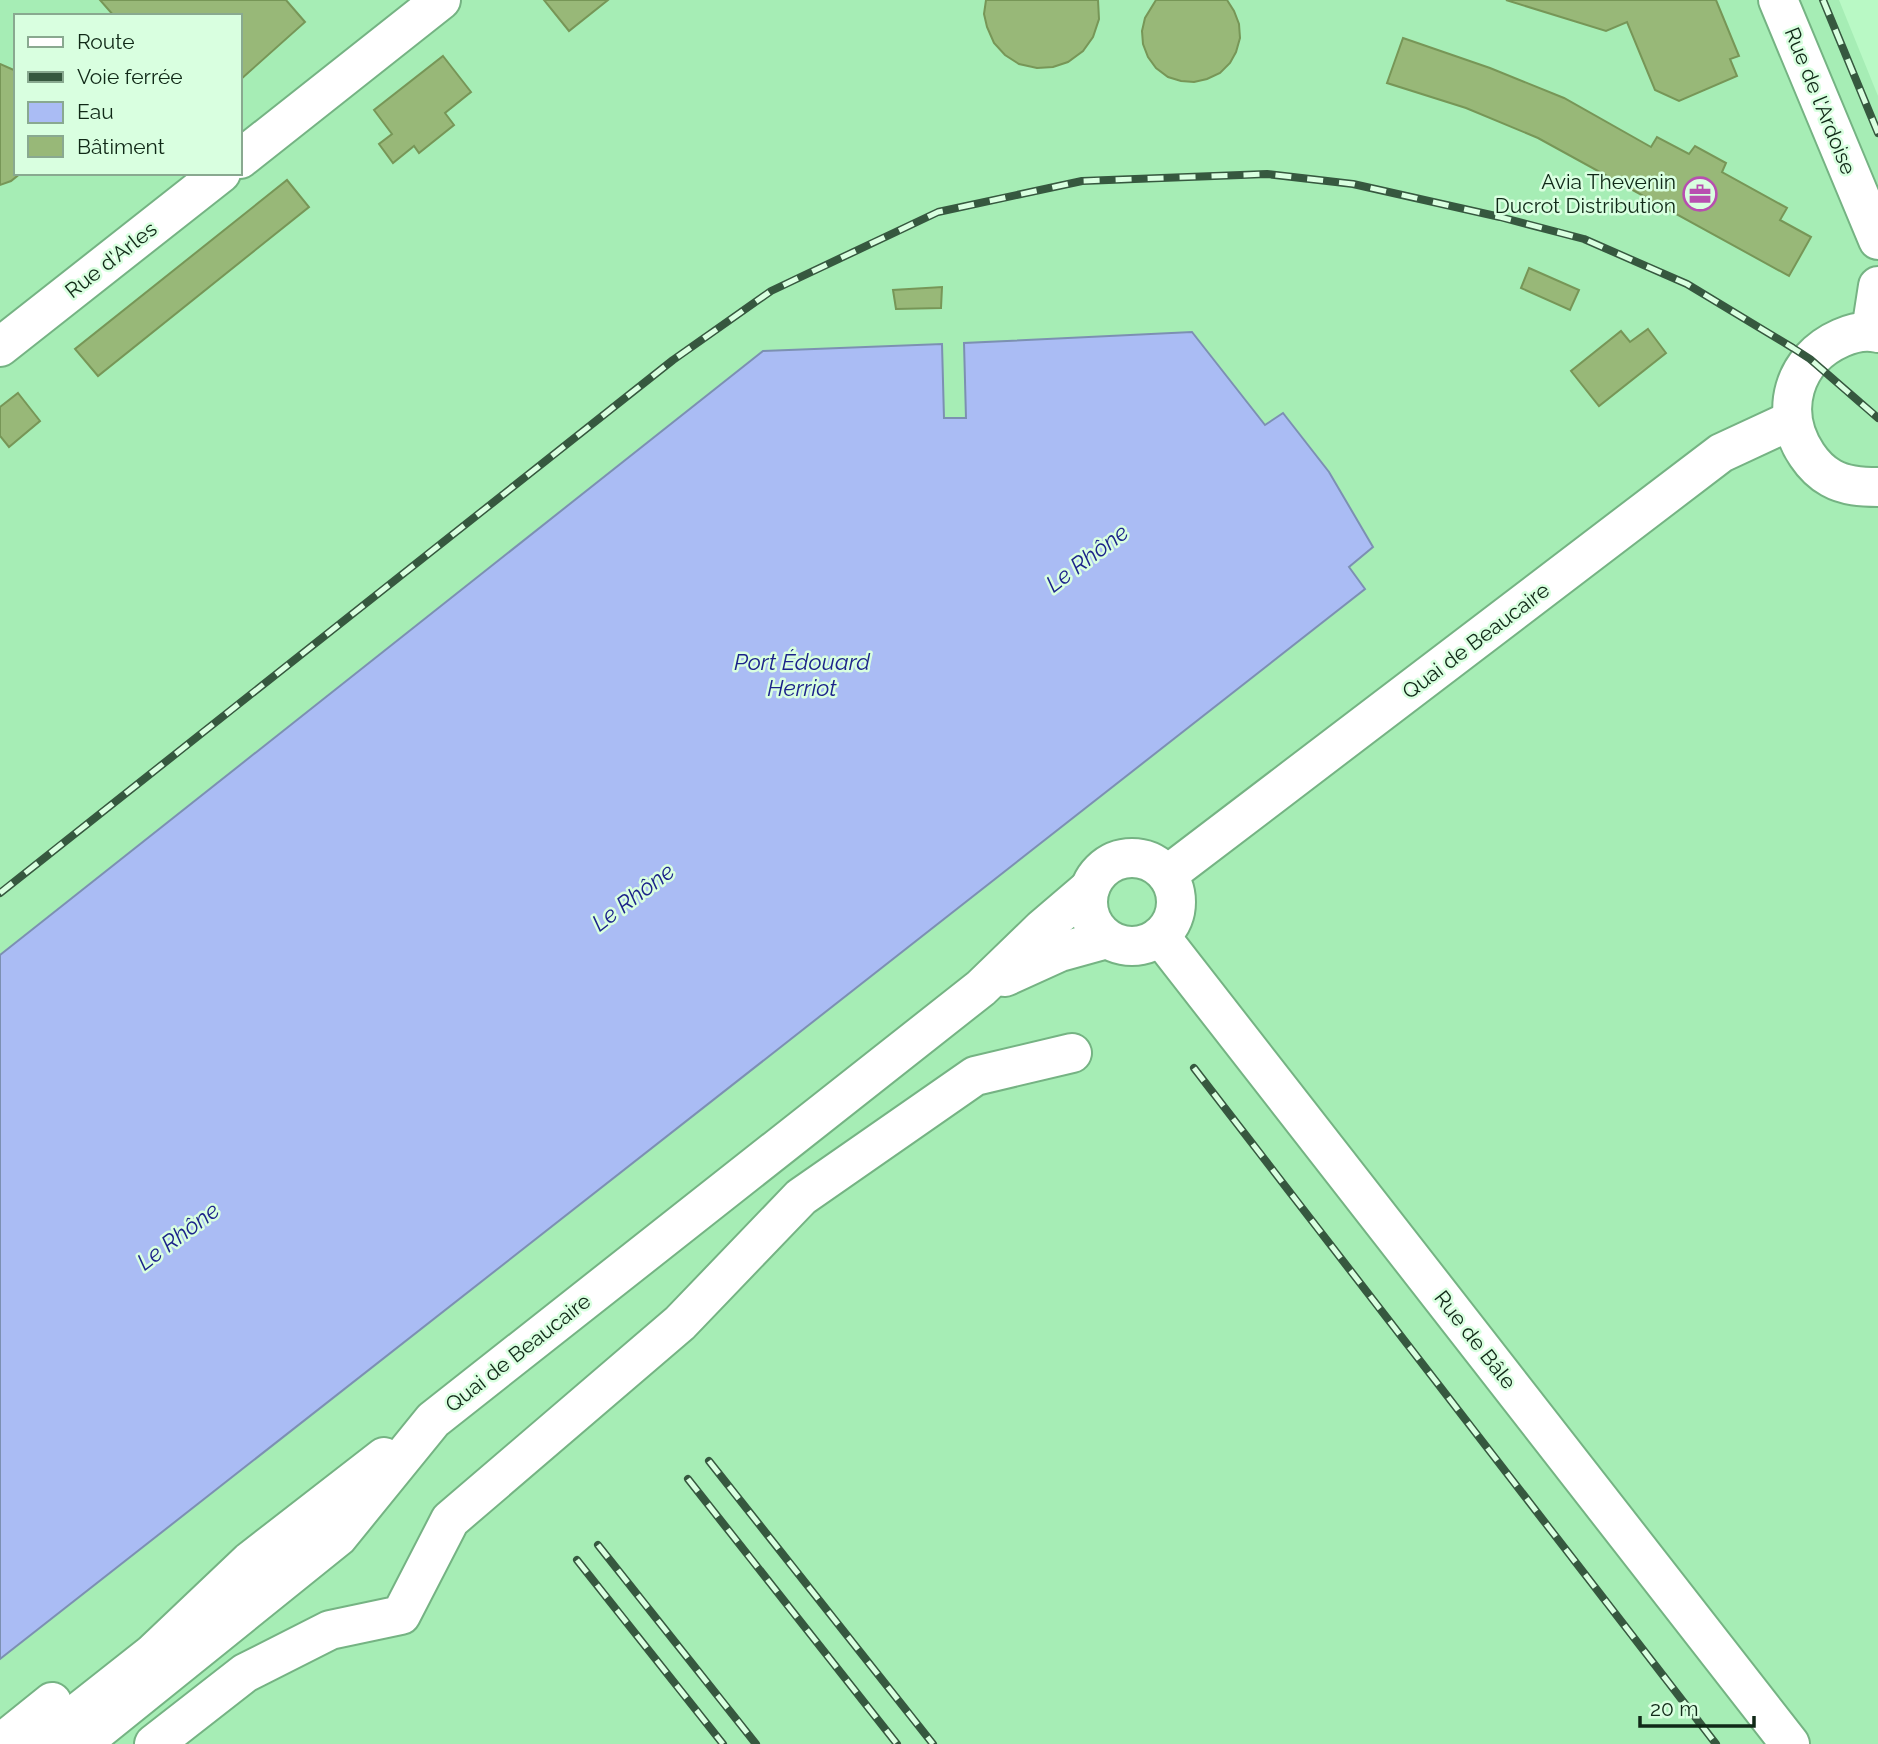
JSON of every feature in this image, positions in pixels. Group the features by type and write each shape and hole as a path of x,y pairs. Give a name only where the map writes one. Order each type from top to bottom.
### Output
{"lane":[{"path":"242,157 441,0"},
{"name":"Rue de l'Ardoise","path":"1779,0 1878,240"},
{"name":"Rue d'Arles","path":"0,347 218,175"},
{"path":"1878,286 1875,332 1849,335 1828,344 1810,359 1799,377 1793,398 1792,420 1799,443 1812,463 1831,478 1853,486 1878,487"},
{"name":"Quai de Beaucaire","path":"81,1744 338,1537 433,1420 981,988 1042,929 1090,888 1096,876 1106,866 1118,860 1132,858 1145,860 1167,875 1721,453 1792,420"},
{"path":"1160,936 1169,926 1176,901 1174,887 1167,875"},
{"path":"1090,888 1090,916 1096,929 1107,939"},
{"name":"Quai de Beaucaire","path":"981,988 1060,952 1107,939 1134,947 1160,936"},
{"name":"Rue de Bâle","path":"1160,936 1790,1744"},
{"path":"154,1744 245,1673 330,1630 401,1615 450,1520 680,1323 801,1197 975,1076 1072,1052"},
{"path":"0,1744 137,1635 250,1561 433,1420"},
{"path":"38,1744 152,1654 250,1561"}],"shaded area":[{"path":"0,0 1839,0 1878,96 1878,1744 0,1744 0,1659 1364,589 1348,567 1372,547 1329,472 1283,413 1265,425 1192,332 964,343 967,418 944,418 763,351 0,955"}],"water":[{"name":"Port Édouard Herriot","path":"1192,332 1265,425 1283,413 1329,472 1373,547 1349,567 1365,589 0,1659 0,955 763,351 942,344 944,418 966,418 964,343"}],"building":[{"path":"100,0 286,0 305,22 242,78 242,14 112,14"},
{"path":"544,0 608,0 569,31"},
{"path":"986,0 1098,0 1099,19 1093,37 1083,51 1068,62 1037,68 1019,64 1005,55 994,43 984,14"},
{"path":"1156,0 1227,0 1239,24 1240,38 1230,63 1220,73 1194,82 1168,77 1156,68 1143,44 1142,31 1145,18"},
{"path":"1506,0 1716,0 1739,56 1730,59 1737,76 1679,101 1655,90 1627,22 1606,31"},
{"path":"1403,38 1490,68 1564,98 1651,147 1657,137 1689,154 1695,146 1726,163 1722,172 1787,208 1780,220 1811,237 1789,276 1538,138 1466,108 1387,83"},
{"path":"443,56 471,92 445,113 454,125 419,153 414,146 393,163 379,144 392,134 374,110"},
{"path":"0,64 14,70 14,175 18,175 0,185"},
{"path":"287,180 309,207 98,376 75,349"},
{"path":"1529,268 1579,290 1570,310 1521,288"},
{"path":"942,287 941,308 896,309 893,290"},
{"path":"1648,329 1666,353 1599,406 1571,371 1621,331 1630,342"},
{"path":"18,393 40,421 9,447 0,436 0,407"}],"railway":[{"path":"1823,0 1878,133"},
{"path":"0,893 673,360 771,291 938,212 1082,181 1267,174 1353,184 1584,239 1687,284 1810,359 1878,418"},
{"path":"1194,1068 1716,1744"},
{"path":"709,1461 933,1744"},
{"path":"688,1479 897,1744"},
{"path":"598,1545 756,1744"},
{"path":"577,1560 723,1744"}],"place":[{"name":"Avia Thevenin Ducrot Distribution","path":"1700,194"}],"water label":[{"name":"Le Rhône","path":"1087,558"},
{"name":"Le Rhône","path":"633,897"},
{"name":"Le Rhône","path":"178,1236"}]}
